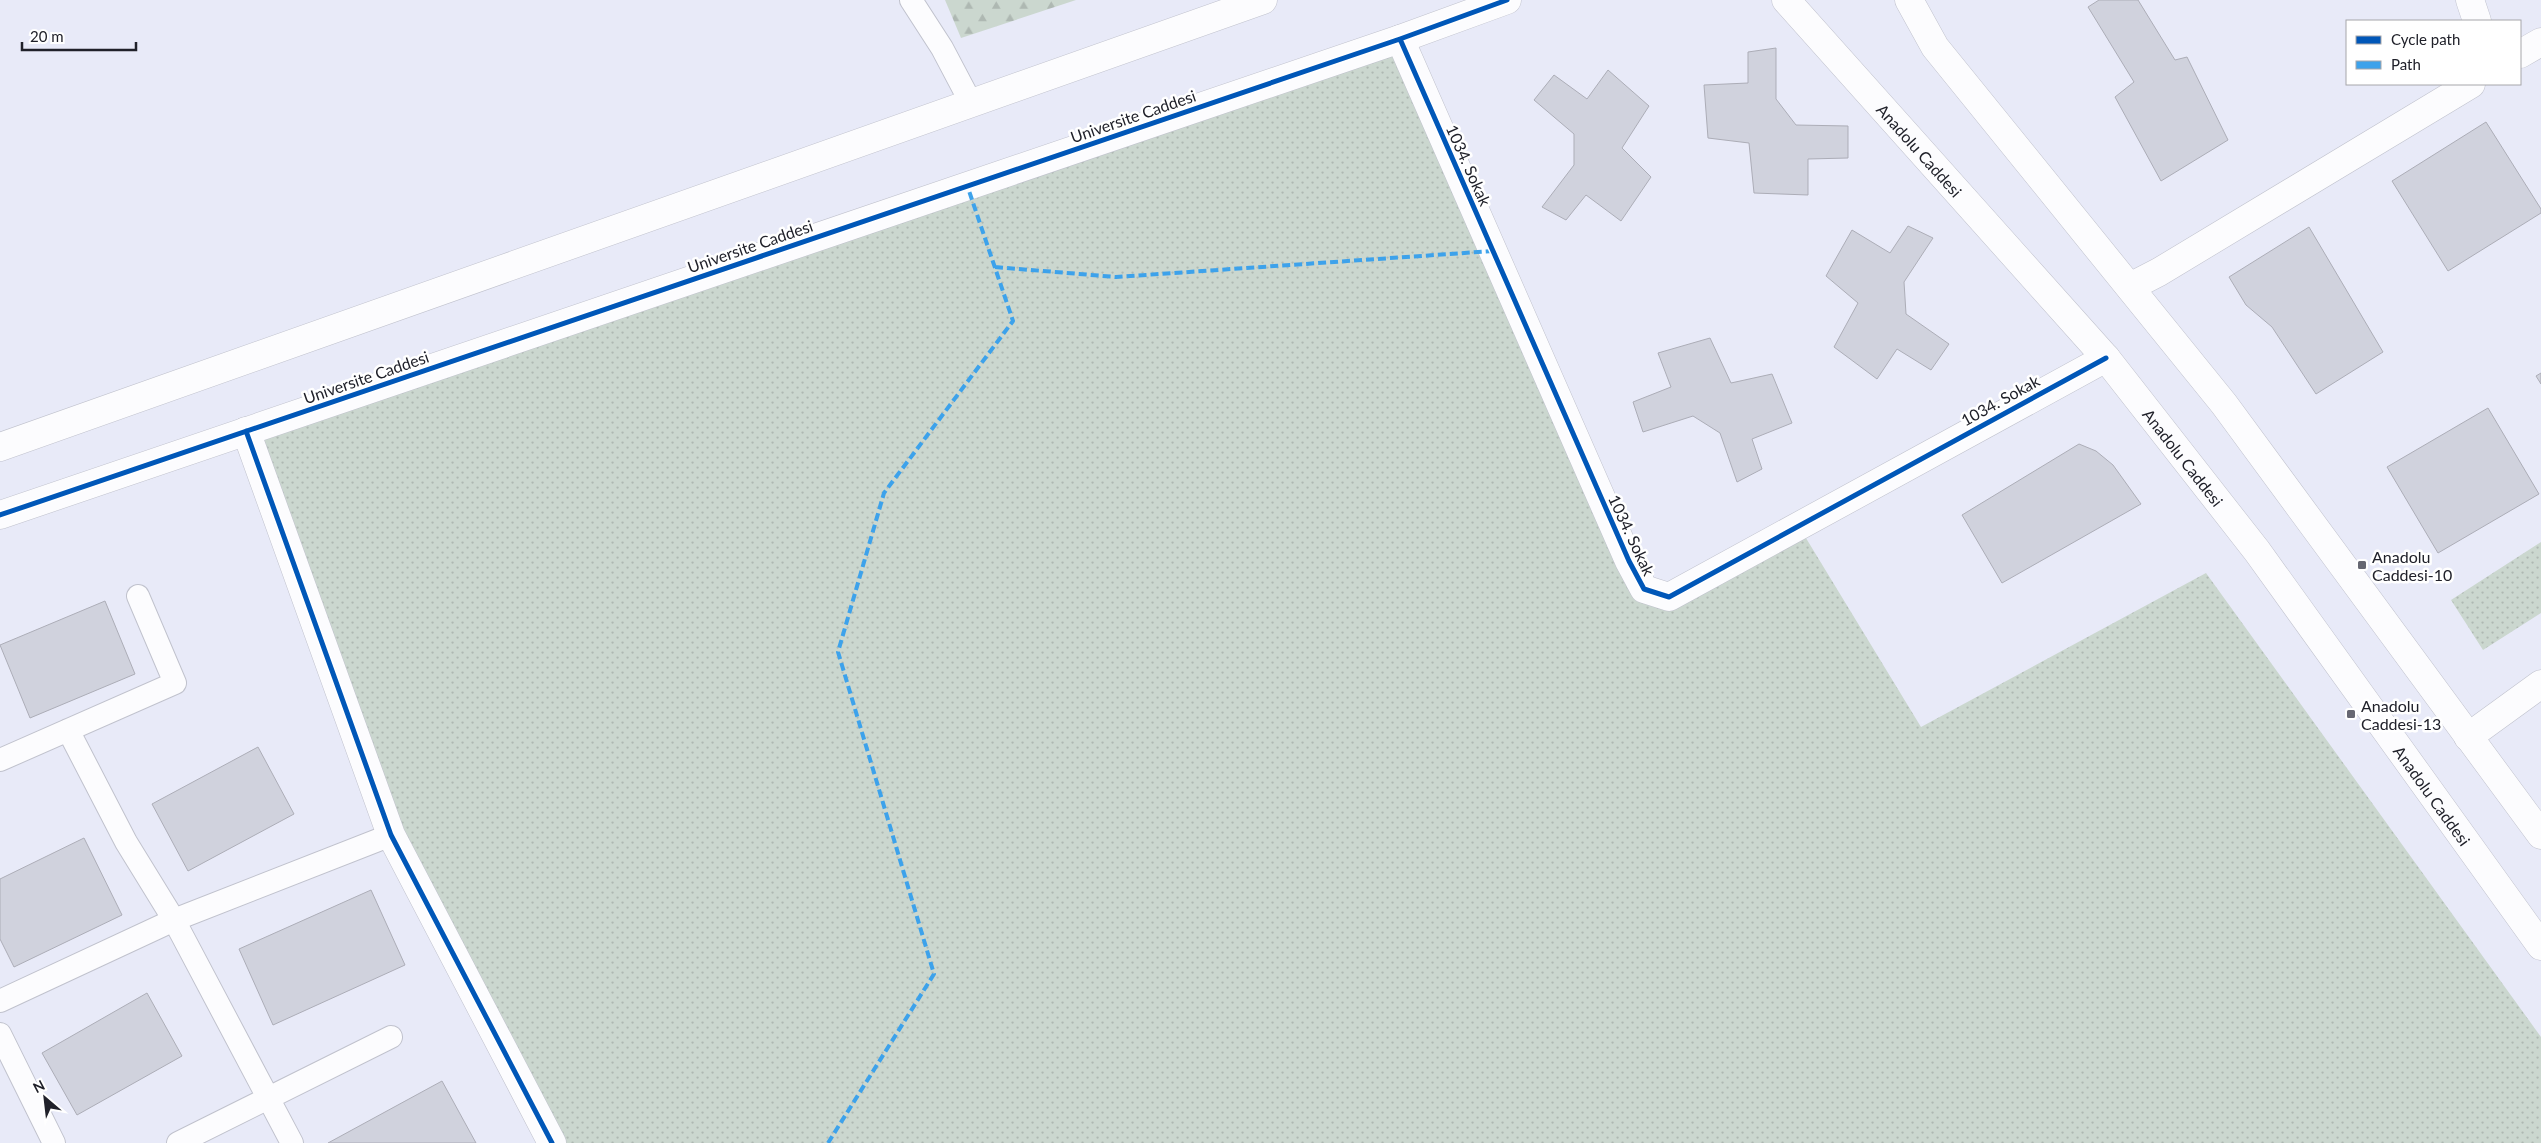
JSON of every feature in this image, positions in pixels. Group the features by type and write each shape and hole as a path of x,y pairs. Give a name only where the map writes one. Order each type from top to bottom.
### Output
{"street":[{"path":"0,447 1263,0"},
{"name":"Universite Caddesi","path":"0,514 1400,39 1507,0"},
{"name":"Anadolu Caddesi","path":"1786,0 2106,358 2257,551 2541,946"},
{"path":"1909,0 1935,47 2224,404 2541,835"},
{"path":"2470,0 2477,20"},
{"name":"1034. Sokak","path":"1400,39 1625,552 1644,589 1669,596 2106,358"},
{"path":"2521,53 2541,42"},
{"path":"2130,286 2159,272 2469,85"},
{"path":"246,431 391,835 552,1143"},
{"path":"2468,737 2541,684"}],"lane":[{"path":"910,0 942,48 971,103"},
{"path":"0,760 175,682 138,596"},
{"path":"68,730 126,842 174,920 292,1143"},
{"path":"0,1002 174,920 391,835"},
{"path":"0,1034 54,1143"},
{"path":"178,1143 391,1037"}],"green space":[{"path":"945,0 1076,0 961,38"},
{"path":"1400,39 1644,589 1669,596 1798,525 1921,727 2206,573 2541,1037 2541,1143 555,1143 391,835 246,431"},
{"path":"2541,542 2541,613 2483,650 2451,600"}],"building":[{"path":"2099,0 2138,0 2175,60 2187,57 2228,140 2161,181 2115,97 2134,82 2088,7"},
{"path":"1776,48 1776,99 1796,125 1848,126 1848,158 1808,159 1808,195 1754,193 1749,143 1708,138 1704,85 1748,83 1748,52"},
{"path":"1608,70 1649,106 1622,148 1651,177 1621,221 1586,195 1566,220 1542,207 1574,165 1574,134 1534,100 1554,75 1587,99"},
{"path":"2486,122 2541,209 2541,213 2448,271 2392,181"},
{"path":"1908,226 1933,238 1904,282 1906,314 1949,344 1931,370 1897,349 1877,379 1834,347 1858,303 1826,276 1852,230 1890,253"},
{"path":"2309,227 2383,352 2316,394 2272,327 2246,305 2229,277"},
{"path":"1710,338 1731,383 1772,374 1792,423 1752,439 1762,469 1737,482 1720,433 1693,416 1643,432 1633,402 1671,387 1658,353"},
{"path":"2541,373 2541,384 2536,376"},
{"path":"2488,408 2539,494 2438,553 2387,467"},
{"path":"2079,444 2096,451 2113,465 2141,504 2002,583 1962,515"},
{"path":"105,601 135,674 30,718 0,645"},
{"path":"258,747 294,814 188,871 152,804"},
{"path":"84,838 122,915 14,967 0,939 0,879"},
{"path":"371,890 405,965 273,1025 239,949"},
{"path":"147,993 182,1056 77,1115 42,1053"},
{"path":"442,1081 476,1143 328,1143"}],"marked path":[{"path":"828,1143 934,974 838,652 884,493 1013,321 967,185"},
{"path":"995,267 1116,277 1493,251"}],"cycle path":[{"path":"0,515 1400,39 1507,0"},
{"path":"1400,39 1629,561 1644,589 1669,597 2106,358"},
{"path":"246,431 391,835 552,1143"}],"place":[{"name":"Anadolu Caddesi-10","path":"2362,565"},
{"name":"Anadolu Caddesi-13","path":"2351,714"}]}
